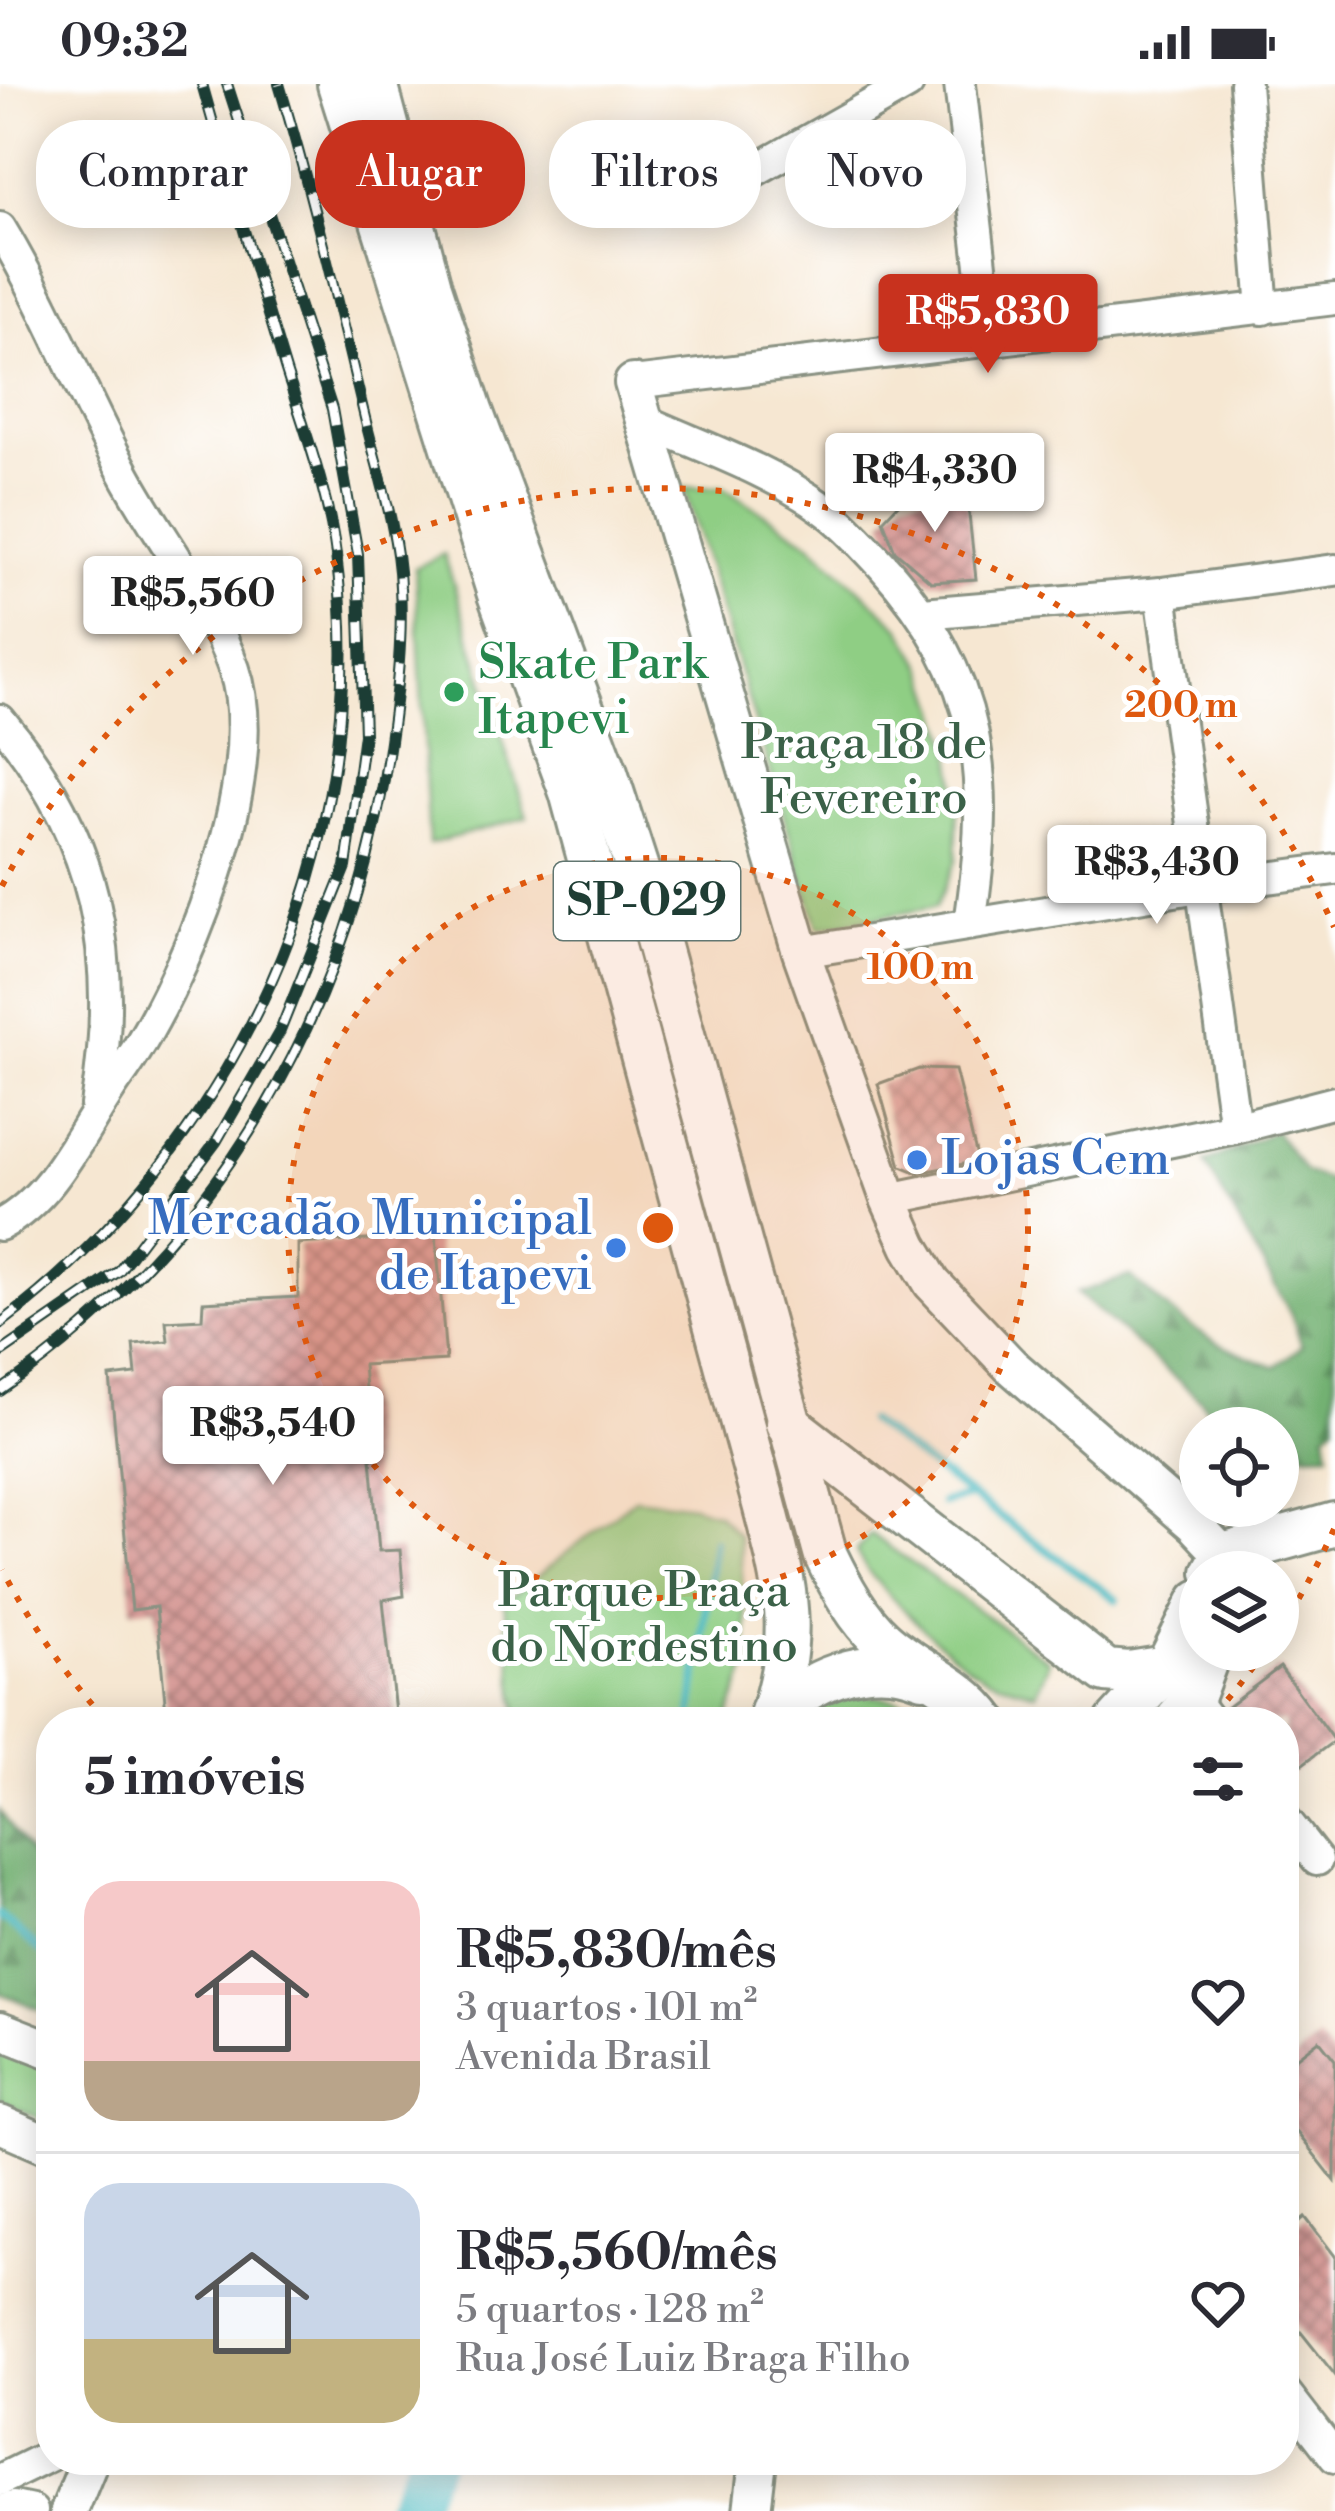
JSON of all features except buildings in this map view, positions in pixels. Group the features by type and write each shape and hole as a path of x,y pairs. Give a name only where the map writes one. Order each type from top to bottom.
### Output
{"highway":[{"name":"SP-029","path":"339,84 499,594 572,792 775,1546 788,1604 790,1640 773,1707"},
{"name":"SP-029","path":"376,84 430,287 464,390 605,770 641,881 826,1556 843,1592 885,1643 974,1707"},
{"path":"788,1423 1106,1671 1129,1673 1186,1702"},
{"path":"1268,1551 1335,1524"},
{"path":"1299,1556 1335,1550"},
{"name":"SP-029","path":"784,1707 803,1690 838,1674 876,1668 914,1672 949,1687"},
{"path":"1186,1702 1190,1671"},
{"path":"1186,1702 1200,1671"}],"main road":[{"path":"633,383 801,952 910,1246 932,1283 1010,1365 1194,1524 1218,1551"},
{"path":"0,2124 36,2141"},
{"path":"69,2511 84,2475"},
{"path":"752,2511 756,2475"}],"street":[{"path":"761,167 908,84"},
{"path":"960,84 990,343"},
{"path":"1245,84 1263,309"},
{"path":"0,228 31,279 125,475 212,620 235,671 245,717 227,826 169,997 67,1159 35,1199 0,1225"},
{"path":"633,383 1335,299"},
{"path":"647,422 747,466 820,506 849,530 937,635 978,751 982,803 970,923"},
{"path":"923,614 1162,593 1335,570"},
{"path":"1162,593 1235,1128"},
{"path":"0,720 44,780 73,831 92,884 104,944 107,1000 95,1111"},
{"path":"801,952 1335,869"},
{"path":"889,1199 1235,1128 1335,1102"},
{"path":"1299,1838 1316,1860"},
{"path":"1299,2410 1335,2457"},
{"path":"0,2480 36,2462"},
{"path":"1,2511 13,2507 32,2511"}],"green space":[{"name":"Praça 18 de Fevereiro","path":"723,487 810,543 900,627 925,669 951,747 958,798 956,861 936,907 818,928 684,488"},
{"name":"Skate Park Itapevi","path":"444,554 527,817 429,844 415,568"},
{"path":"1275,1131 1305,1172 1335,1183 1335,1424 1326,1432 1329,1452 1299,1453 1299,1407 1206,1407 1077,1293 1130,1276 1196,1330 1252,1359 1275,1367 1302,1346 1291,1314 1205,1163"},
{"name":"Parque Praça do Nordestino","path":"635,1498 693,1505 717,1513 739,1536 749,1662 732,1707 517,1707 504,1603"},
{"path":"871,1534 1049,1661 1036,1693 982,1675 912,1618 877,1582 856,1551"},
{"path":"856,1695 913,1707 818,1707"},
{"path":"0,1811 36,1863 36,2008 0,1993"},
{"path":"0,2045 36,2058 36,2117 0,2100"}],"waterway":[{"path":"868,1421 970,1495"},
{"path":"942,1503 971,1496 1117,1600"},
{"path":"693,1707 714,1541"},
{"path":"0,1916 36,1946"},
{"path":"406,2511 422,2475"}],"railway":[{"path":"0,1324 83,1252 157,1171 219,1080 270,983 309,881 333,774 342,665 332,531 202,84"},
{"path":"0,1353 119,1271 216,1142 280,1031 346,867 364,734 358,554 332,409 227,84"},
{"path":"0,1391 79,1331 149,1263 211,1188 264,1108 309,1022 345,932 372,838 397,683 401,625 396,545 279,84"}],"place":[{"name":"Skate Park Itapevi","path":"454,692"},
{"name":"Lojas Cem","path":"917,1160"},
{"name":"Mercadão Municipal de Itapevi","path":"616,1248"}]}
